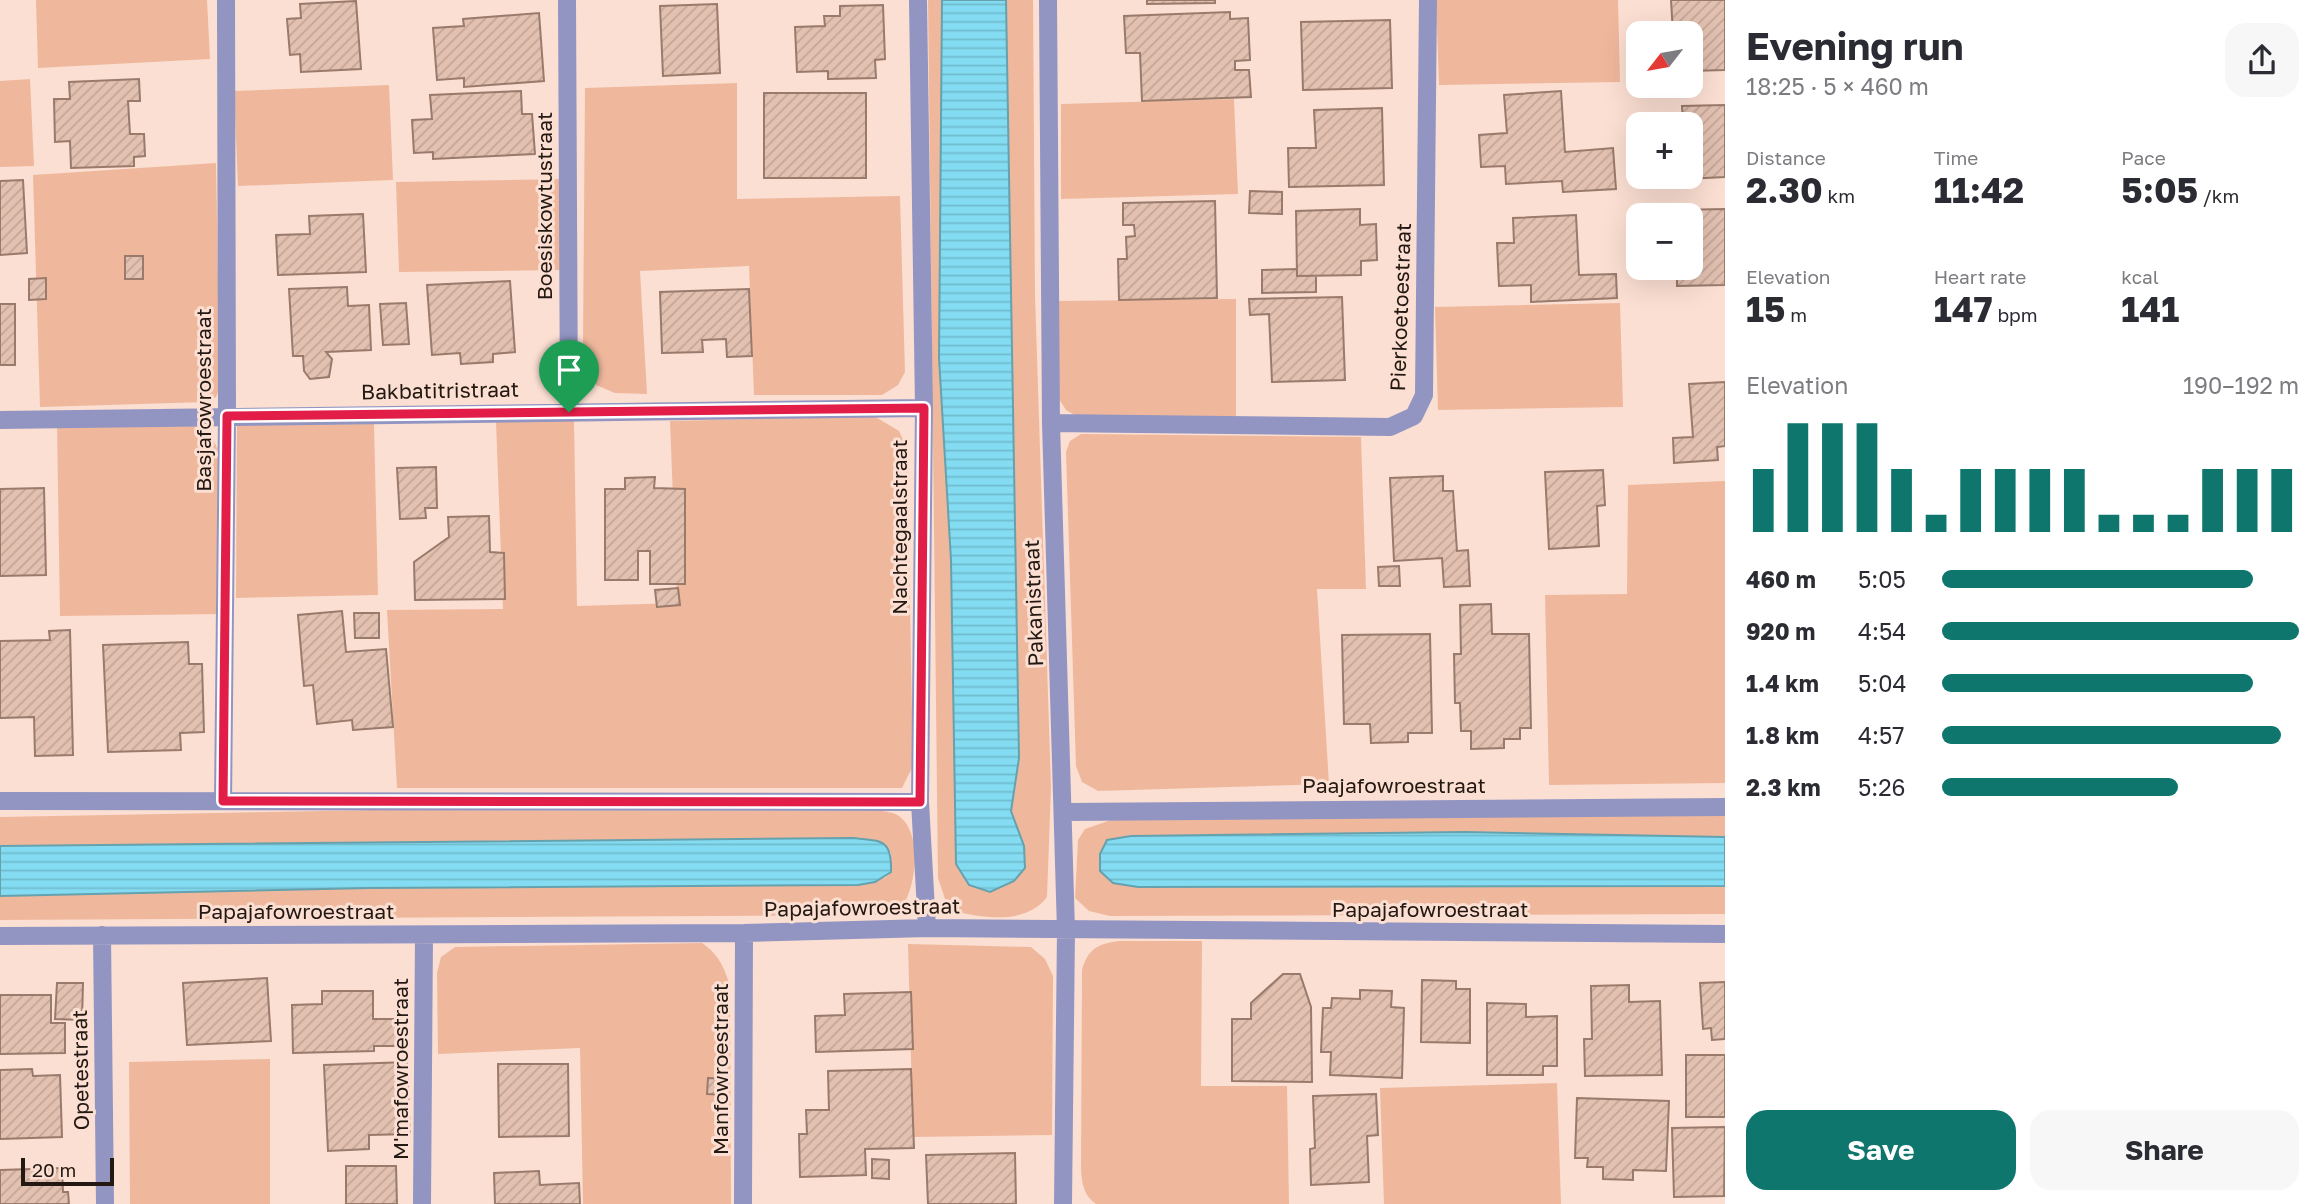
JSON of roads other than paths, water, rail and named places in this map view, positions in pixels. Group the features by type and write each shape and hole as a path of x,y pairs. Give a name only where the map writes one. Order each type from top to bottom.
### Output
{"street":[{"name":"Basjafowroestraat","path":"223,801 227,416 226,0"},
{"name":"Boesiskowtustraat","path":"567,0 569,412"},
{"name":"Nachtegaalstraat","path":"918,0 924,408 920,802 927,928"},
{"name":"Pakanistraat","path":"1048,0 1051,423 1066,931 1063,1204"},
{"name":"Pierkoetoestraat","path":"1051,423 1390,427 1414,416 1424,395 1428,0"},
{"name":"Bakbatitristraat","path":"0,421 924,408"},
{"path":"0,801 920,802"},
{"name":"Paajafowroestraat","path":"1064,811 1725,807"},
{"name":"Papajafowroestraat","path":"0,936 744,933 927,928 1725,934"},
{"name":"Manfowroestraat","path":"743,1204 744,933"},
{"name":"Opetestraat","path":"102,935 105,1204"},
{"name":"M'mafowroestraat","path":"422,1204 424,935"}],"water":[{"path":"942,0 1006,0 1019,758 1011,811 1024,846 1025,868 1014,881 990,892 969,885 956,864 951,560 939,358"},
{"path":"1465,832 1725,837 1725,886 1138,887 1113,883 1100,871 1100,854 1107,840 1131,836"},
{"path":"853,838 883,844 890,853 891,872 875,882 858,885 370,888 0,896 0,846"}]}
